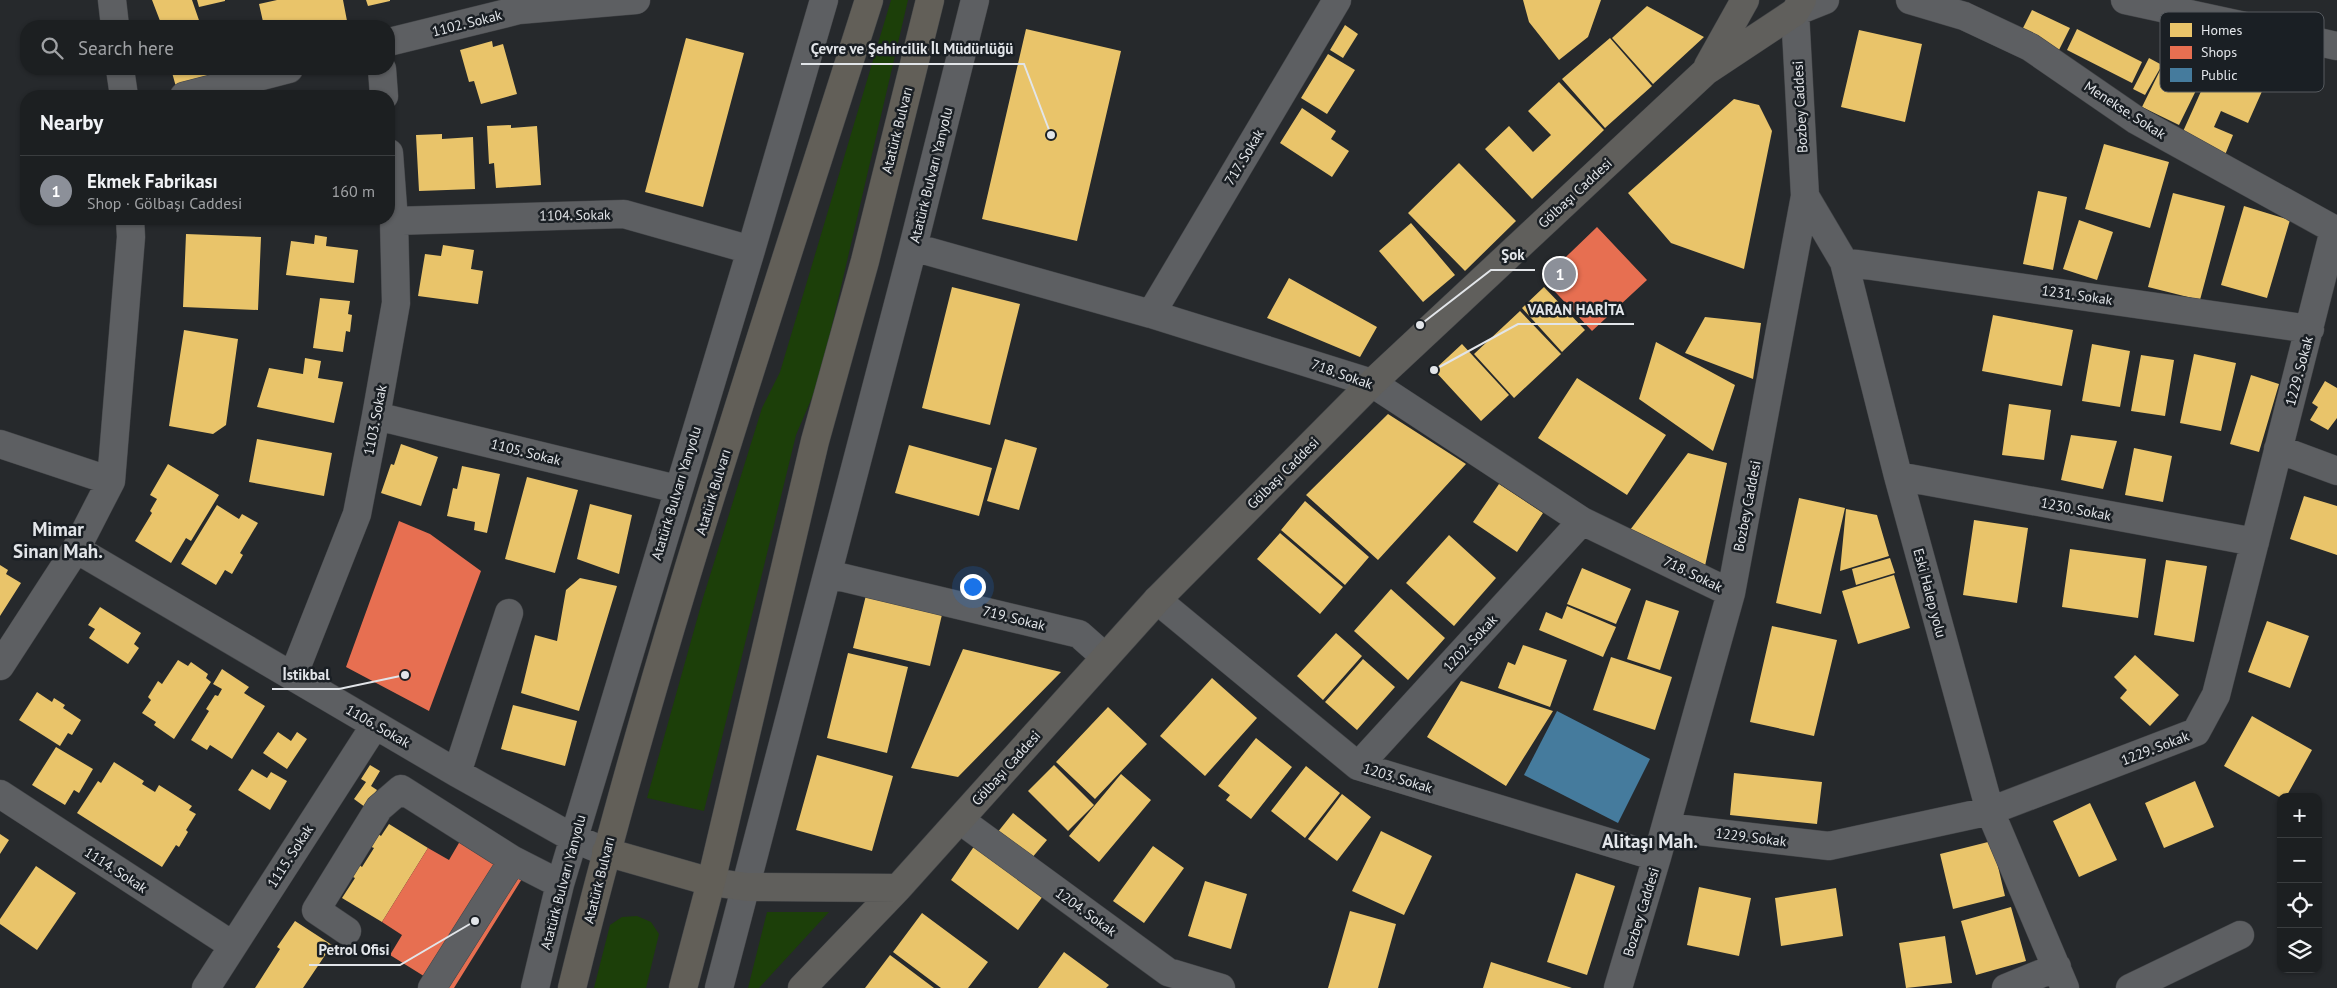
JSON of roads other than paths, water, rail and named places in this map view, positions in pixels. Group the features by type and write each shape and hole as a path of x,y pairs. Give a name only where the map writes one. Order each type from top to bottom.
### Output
{"highway":[{"name":"Atatürk Bulvarı","path":"572,988 606,852 740,402 869,0"},
{"name":"Atatürk Bulvarı","path":"683,988 711,882 815,441 865,261 930,0"},
{"path":"606,852 711,882"}],"main road":[{"path":"1706,71 1745,0"},
{"path":"1759,0 1777,12 1798,6"},
{"name":"Gölbaşı Caddesi","path":"802,988 898,888 1157,600 1372,383 1706,71 1798,6"},
{"path":"711,882 747,887 898,888"}],"street":[{"path":"112,0 114,20"},
{"name":"1102. Sokak","path":"395,41 519,10 577,3 636,0"},
{"name":"Atatürk Bulvarı Yanyolu","path":"535,988 573,838 677,489 751,250 824,0"},
{"name":"Atatürk Bulvarı Yanyolu","path":"719,988 747,887 913,247 975,0"},
{"name":"717. Sokak","path":"1151,314 1337,0"},
{"path":"1798,6 1826,0"},
{"name":"Menekse. Sokak","path":"1910,0 1964,16 2030,47 2136,120 2336,230"},
{"path":"2126,0 2181,12"},
{"name":"Bozbey Caddesi","path":"1618,988 1666,826 1731,593 1805,196 1798,6"},
{"path":"2324,43 2337,46"},
{"path":"121,75 123,90"},
{"path":"207,90 266,75"},
{"path":"382,75 384,90"},
{"name":"Eski Halep yolu","path":"1805,196 1844,262 1898,476 1990,811 2061,978"},
{"name":"1104. Sokak","path":"395,221 624,214 751,250"},
{"path":"0,666 76,549 111,481 131,237 130,225"},
{"name":"1103. Sokak","path":"293,676 357,514 396,303 394,225"},
{"name":"1229. Sokak","path":"1666,826 1829,846 1990,811 2196,732 2216,696 2254,542 2336,230"},
{"name":"718. Sokak","path":"913,247 1151,314 1372,383 1582,521 1731,593"},
{"name":"1231. Sokak","path":"1844,262 2310,329"},
{"name":"1105. Sokak","path":"376,416 677,489"},
{"path":"0,444 111,481"},
{"path":"2278,450 2337,471"},
{"name":"1230. Sokak","path":"1898,476 2254,542"},
{"name":"1202. Sokak","path":"1358,766 1582,521"},
{"name":"1106. Sokak","path":"76,549 457,772 573,838 606,852"},
{"name":"719. Sokak","path":"828,574 1079,634 1105,656"},
{"name":"1203. Sokak","path":"1157,600 1358,766 1657,857"},
{"path":"457,772 509,613"},
{"name":"1115. Sokak","path":"206,988 375,725"},
{"path":"347,931 316,910 379,808 401,789 513,860 560,884"},
{"name":"1114. Sokak","path":"0,794 232,946"},
{"name":"1204. Sokak","path":"960,820 1161,980 1221,988"},
{"path":"432,988 513,860"},
{"path":"2130,988 2240,935"},
{"path":"2006,988 2061,978"}],"place":[{"name":"Çevre ve Şehircilik İl Müdürlüğü","path":"1051,135"},
{"name":"Ekmek Fabrikası","path":"1560,274"},
{"name":"Şok","path":"1420,325"},
{"name":"VARAN HARİTA","path":"1434,370"},
{"name":"İstikbal","path":"405,675"},
{"name":"Petrol Ofisi","path":"475,921"}],"district":[{"name":"Mimar Sinan Mah.","path":"58,540"},
{"name":"Alitaşı Mah.","path":"1650,841"}]}
